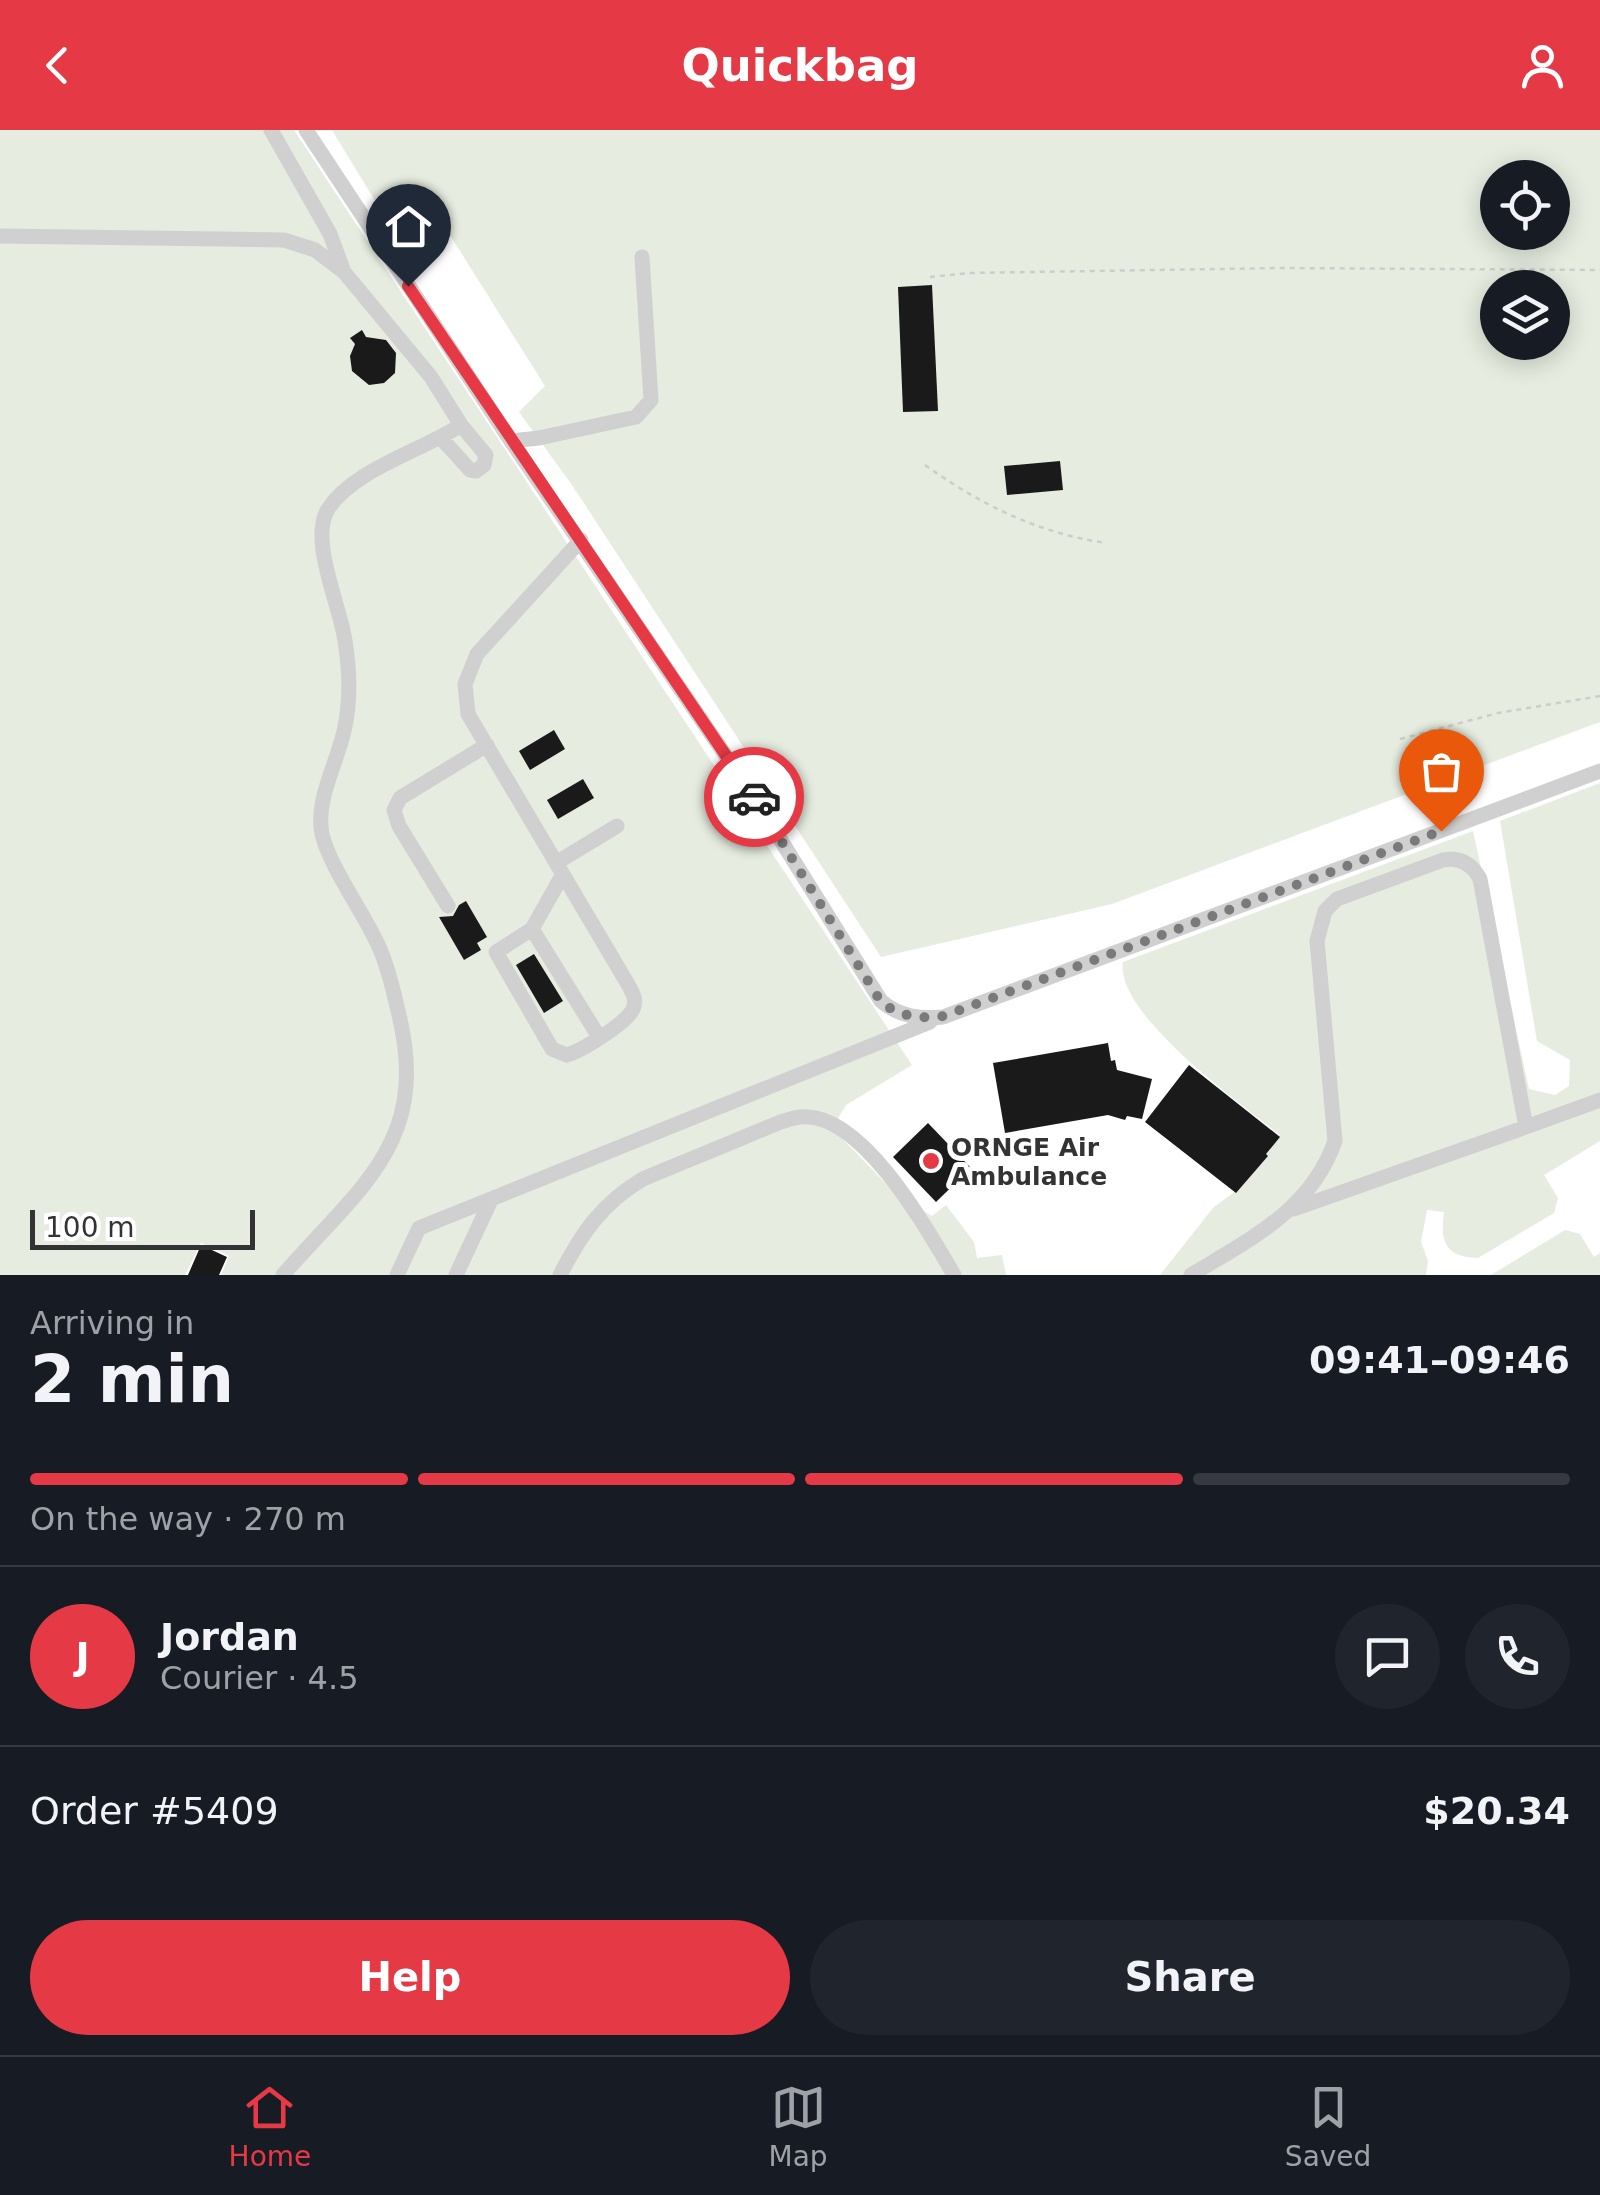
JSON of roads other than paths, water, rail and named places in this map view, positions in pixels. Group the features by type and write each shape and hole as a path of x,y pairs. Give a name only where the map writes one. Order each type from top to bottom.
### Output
{"street":[{"path":"271,130 330,234 344,272"},
{"path":"306,130 511,441 752,794 881,1002 899,1013 924,1018 944,1016"},
{"path":"0,236 284,240 314,250 344,272 431,376 461,425 486,456 480,469 470,470 441,438"},
{"path":"511,441 578,430 636,417 642,412 650,400 642,257"},
{"path":"283,1275 353,1197 388,1151 407,1100 409,1077 403,1031 380,950 321,830 324,799 344,733 350,686 342,622 320,532 331,504 358,480 461,425"},
{"path":"580,540 472,663 464,694 468,714 560,869 634,997 631,1014 572,1054 560,1054 552,1049 496,952 532,928 560,869 617,826"},
{"path":"448,906 399,826 394,810 400,798 487,746"},
{"path":"397,1275 419,1228 944,1016 1600,770"},
{"path":"1191,1275 1290,1210 1322,1173 1335,1141 1317,942 1325,911 1336,899 1443,860 1465,862 1480,879 1526,1127"},
{"path":"532,928 599,1037"},
{"path":"1290,1210 1600,1100"},
{"path":"560,1275 592,1220 626,1189 785,1121 811,1117 844,1131 895,1181 912,1202 954,1275"},
{"path":"456,1275 491,1200"}],"place":[{"name":"ORNGE Air Ambulance","path":"931,1161"}]}
